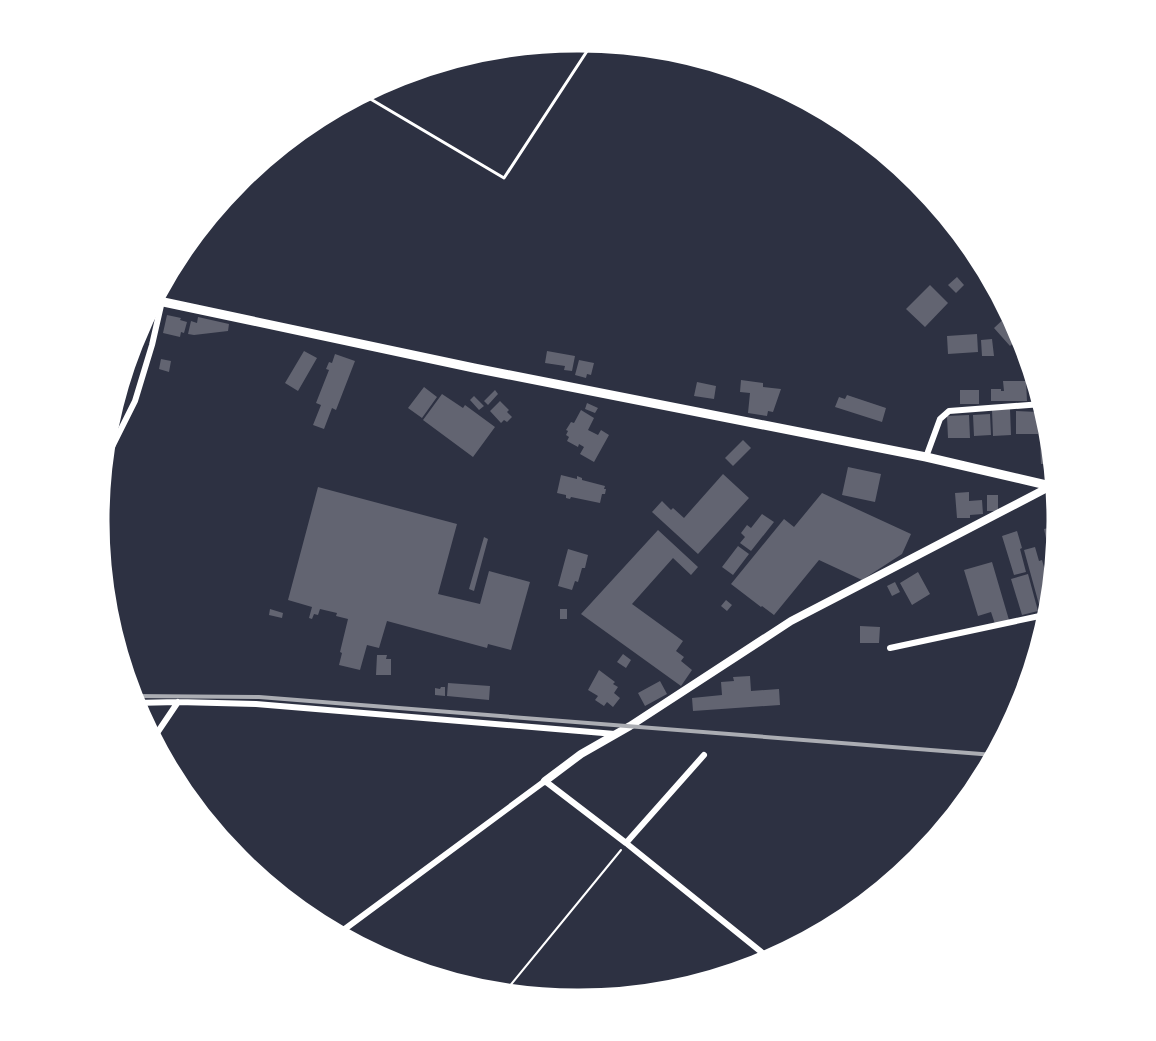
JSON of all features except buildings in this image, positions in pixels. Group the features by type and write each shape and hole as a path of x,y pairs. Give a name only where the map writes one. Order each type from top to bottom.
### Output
{"highway":[{"path":"163,301 474,368 926,457 1045,484"}],"street":[{"path":"117,437 135,401 152,345 156,315"},
{"path":"926,457 940,418 949,411 1033,405"},
{"path":"346,928 581,754 630,726 791,621 1046,490"},
{"path":"890,648 1037,617"},
{"path":"158,731 178,702"},
{"path":"145,703 256,704 616,734"},
{"path":"626,843 704,755"},
{"path":"545,781 762,952"}],"lane":[{"path":"370,99 504,178 587,51"}],"path":[{"path":"511,985 626,843"}],"railway":[{"path":"143,696 259,697 985,754"}]}
